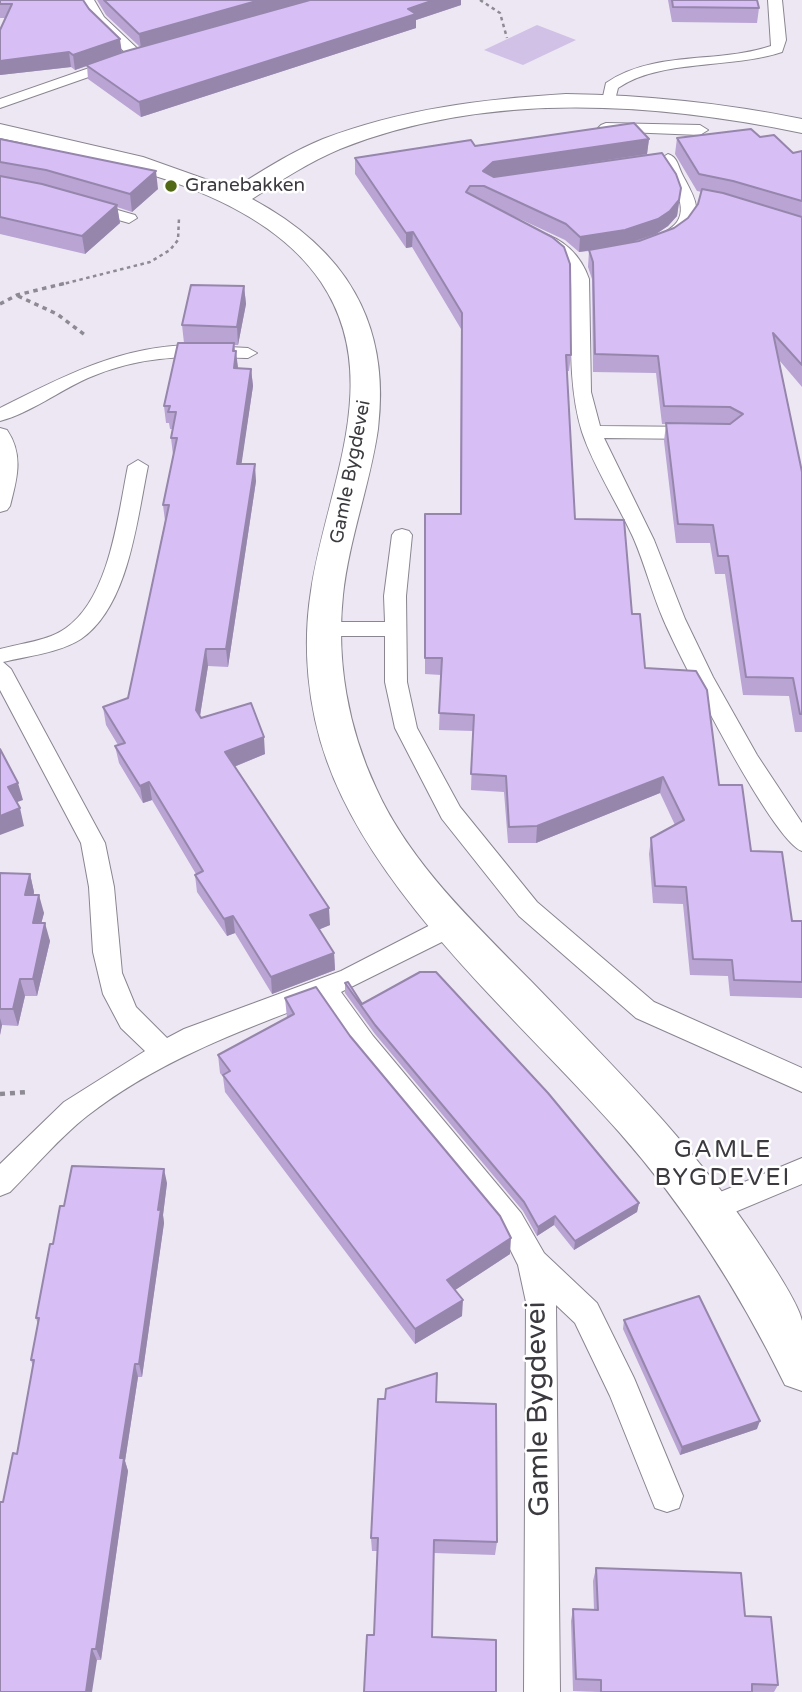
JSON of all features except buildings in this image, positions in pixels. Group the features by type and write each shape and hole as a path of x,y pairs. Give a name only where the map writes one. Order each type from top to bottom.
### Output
{"street":[{"path":"235,198 306,156 334,144 377,130 479,108 529,103 609,101 723,110 802,126"},
{"name":"Gamle Bygdevei","path":"0,131 156,168 197,181 235,198 297,241 332,277 353,313 366,354 367,398 363,429 332,565 325,628 328,687 346,761 382,833 427,897 635,1119 710,1209 769,1301 802,1368"}],"lane":[{"path":"0,104 144,55 97,19 87,0"},
{"path":"609,101 611,86 627,75 698,63 746,60 776,50 779,40 775,0"},
{"path":"646,247 674,234 684,224 695,198 662,159 723,110"},
{"path":"584,132 611,127 700,130"},
{"path":"71,202 129,218"},
{"path":"524,229 581,260 582,392 592,432 609,472 640,530 673,618 705,684 751,763 802,842"},
{"path":"0,415 83,374 120,360 163,352 248,353"},
{"path":"592,432 713,433"},
{"path":"0,434 8,447 10,457 0,506"},
{"path":"0,656 73,634 97,610 113,573 138,466"},
{"path":"402,535 395,596 396,682 405,728 451,813 528,909 645,1010 802,1080"},
{"path":"325,628 396,629"},
{"path":"0,669 81,819 101,863 106,967 127,1015 165,1053"},
{"path":"0,1183 74,1110 105,1088 165,1053 194,1037 350,978 453,925"},
{"name":"Gamle Bygdevei","path":"323,988 363,1044 511,1222 533,1263 541,1302 542,1692"},
{"path":"710,1209 802,1171"},
{"path":"533,1263 586,1313 623,1389 667,1496"}],"path":[{"path":"480,0 500,13 507,38"},
{"path":"0,303 17,296 125,270 169,253 180,240 182,232 175,195 197,181"},
{"path":"17,296 57,314 104,351 120,360"}],"shaded area":[{"path":"537,25 576,40 523,65 484,50"}],"place":[{"name":"Granebakken","path":"171,186"}],"district":[{"name":"GAMLE BYGDEVEI","path":"723,1165"}]}
